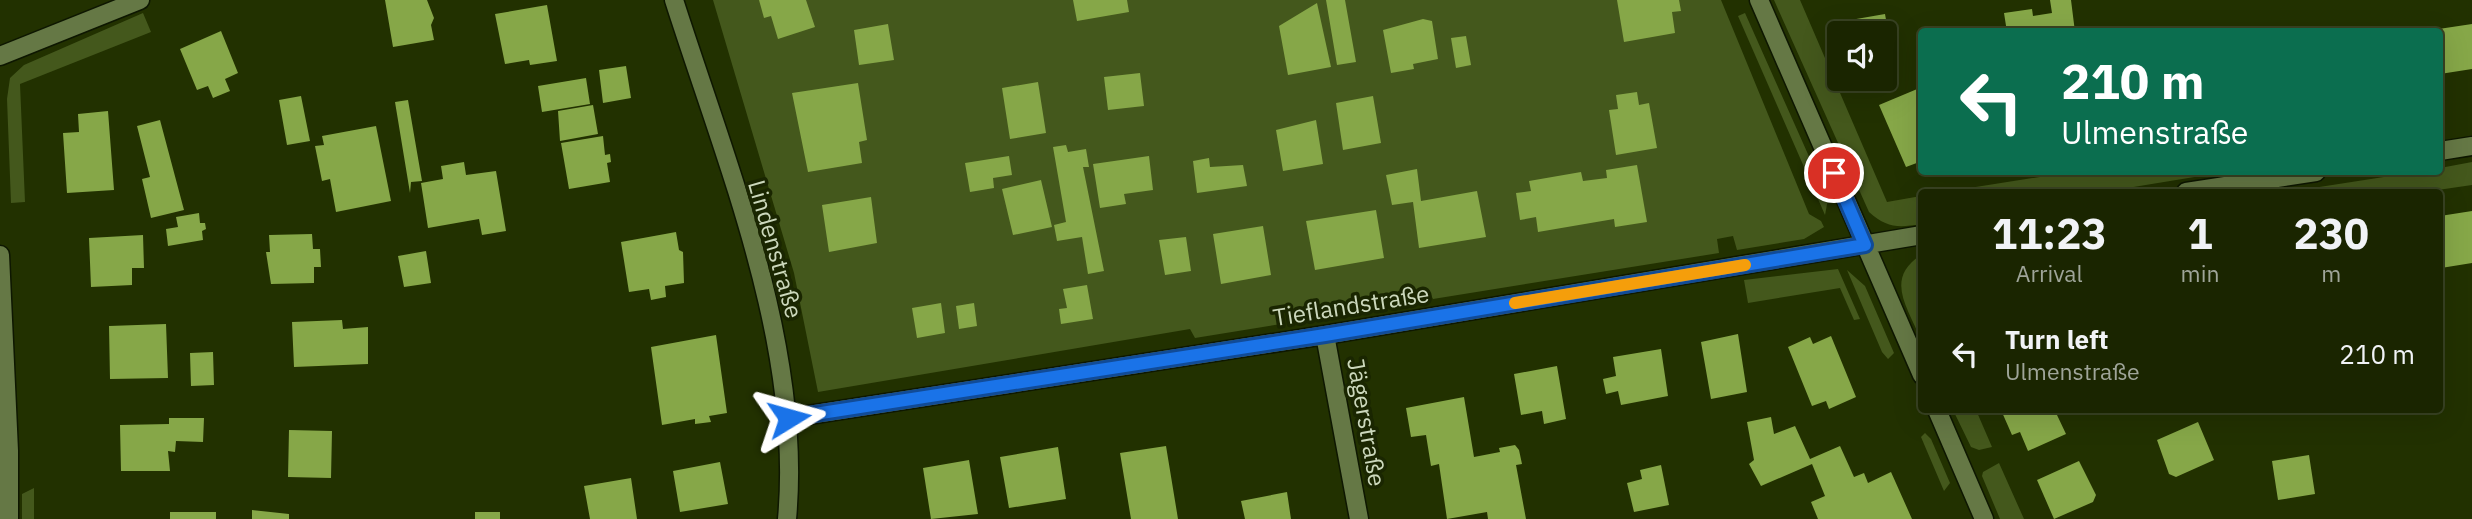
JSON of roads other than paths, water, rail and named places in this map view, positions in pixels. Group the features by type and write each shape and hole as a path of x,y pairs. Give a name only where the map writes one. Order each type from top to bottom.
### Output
{"street":[{"path":"0,56 140,0"},
{"name":"Lindenstraße","path":"674,0 737,198 774,326 789,418 790,485 787,519"},
{"path":"1759,0 1918,366"},
{"path":"2443,151 2472,146"},
{"path":"2206,189 2296,175"},
{"name":"Tieflandstraße","path":"789,418 1325,335 1918,236"},
{"path":"0,255 9,451 9,519"},
{"name":"Jägerstraße","path":"1325,335 1360,519"},
{"path":"1938,413 1984,519"}]}
